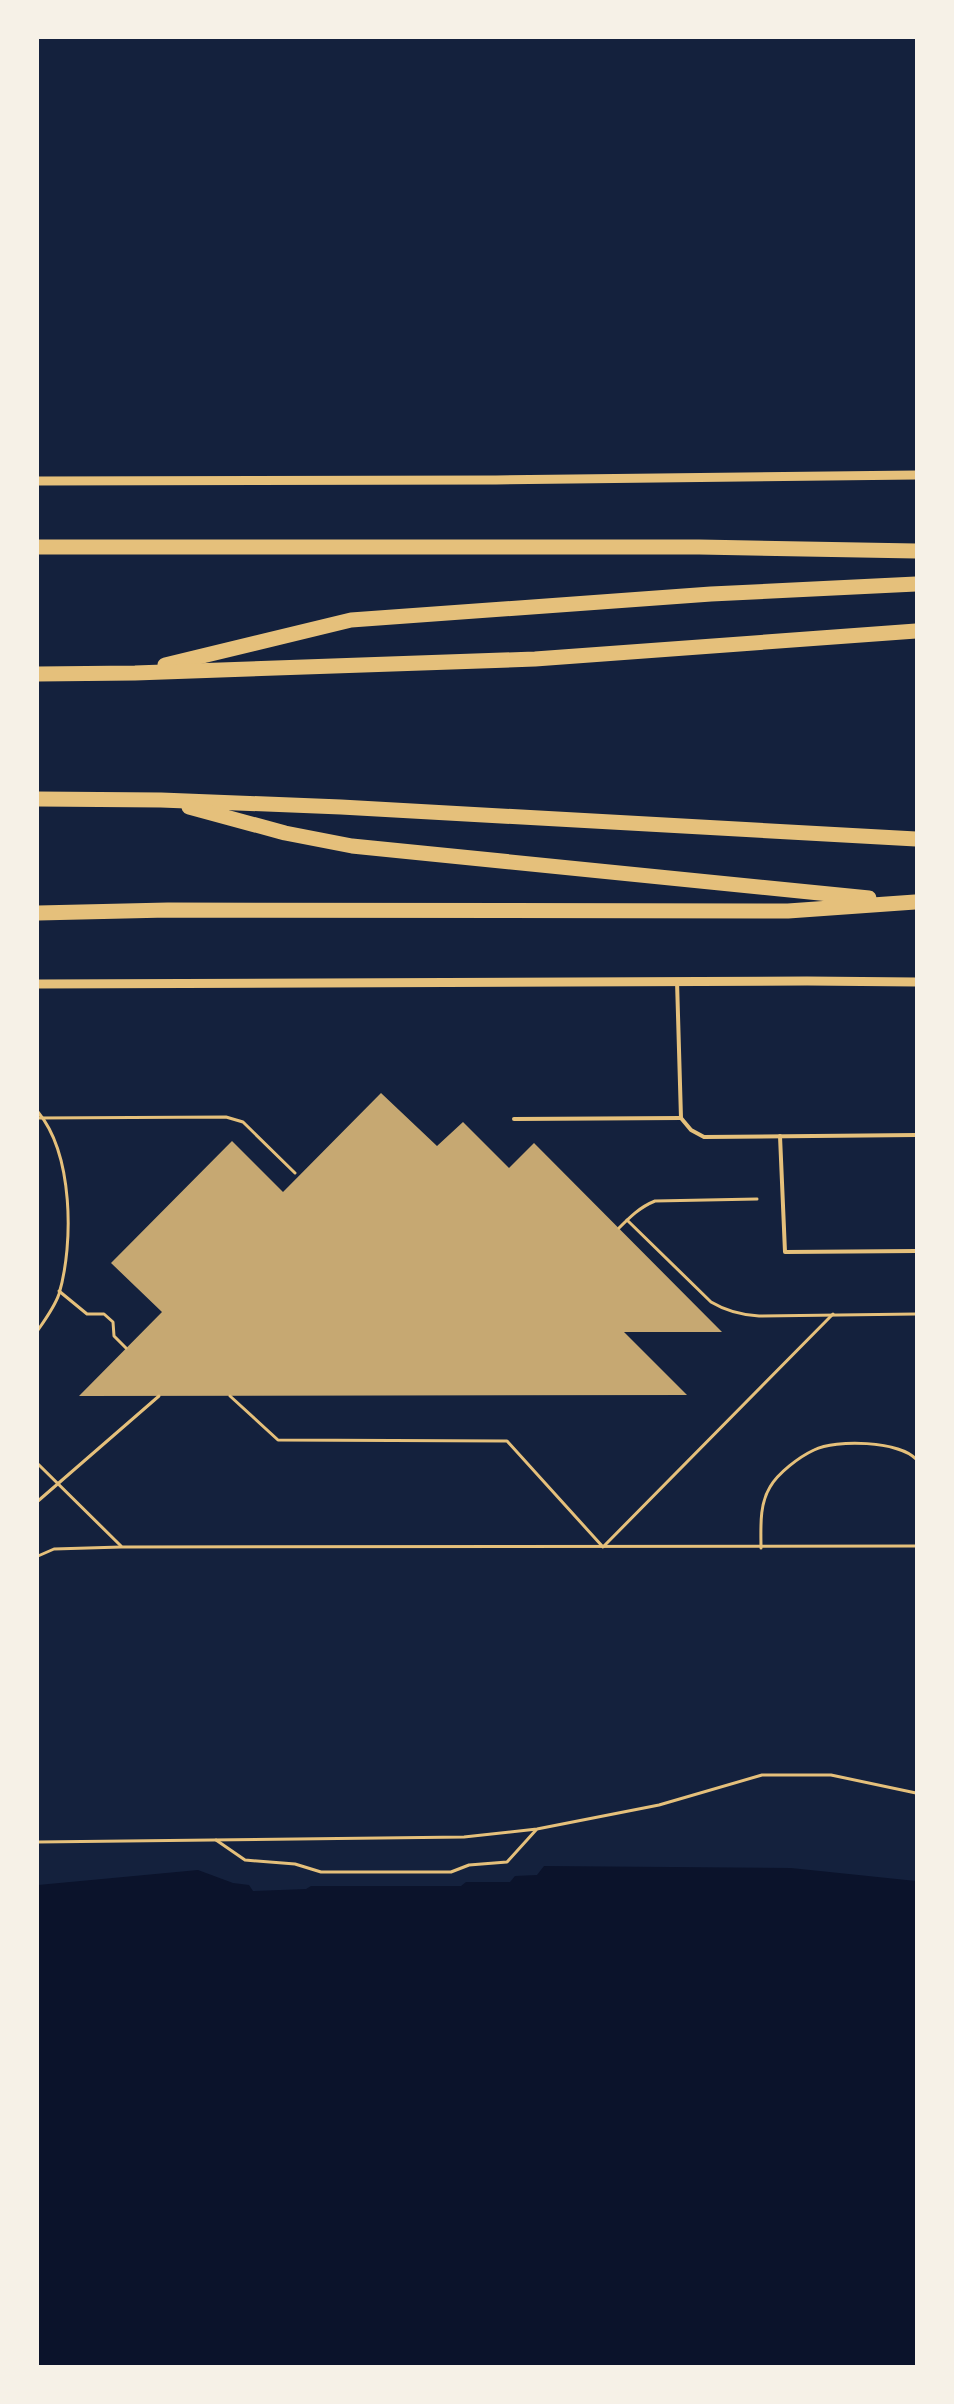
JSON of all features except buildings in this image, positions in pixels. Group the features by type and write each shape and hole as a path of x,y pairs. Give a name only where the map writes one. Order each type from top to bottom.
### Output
{"highway":[{"path":"38,547 699,547 916,551"},
{"path":"135,673 351,620 711,594 916,584"},
{"path":"38,674 135,673 535,659 916,631"},
{"path":"38,799 161,800 351,808 916,839"},
{"path":"161,800 285,833 352,846 916,902"},
{"path":"38,913 168,910 788,911 916,902"}],"street":[{"path":"38,481 496,480 916,475"},
{"path":"38,984 677,981 916,982"}],"lane":[{"path":"677,981 681,1118 691,1130 704,1137 916,1135"},
{"path":"514,1119 681,1118"},
{"path":"780,1136 784,1252 916,1251"}],"path":[{"path":"38,1112 57,1147 67,1183 67,1231 59,1290 38,1330"},
{"path":"40,1118 226,1117 238,1119 244,1122 294,1174"},
{"path":"619,1228 645,1205 655,1201 757,1200"},
{"path":"627,1220 711,1302 720,1308 743,1315 916,1314"},
{"path":"59,1290 87,1314 104,1314 113,1322 114,1336 126,1348"},
{"path":"603,1547 833,1314"},
{"path":"38,1501 56,1483 159,1396"},
{"path":"230,1396 278,1440 507,1441 603,1547"},
{"path":"761,1548 762,1514 770,1487 787,1469 814,1450 832,1446 881,1444 900,1448 916,1460"},
{"path":"38,1464 121,1547"},
{"path":"38,1556 54,1549 121,1547 761,1548 916,1546"},
{"path":"38,1842 464,1836 537,1829 659,1805 762,1775 831,1775 916,1793"},
{"path":"215,1839 245,1860 295,1864 321,1872 450,1872 469,1865 508,1862 537,1829"}],"water":[{"path":"544,1866 791,1868 916,1881 916,2366 38,2366 38,1885 198,1870 233,1883 249,1885 253,1891 306,1889 311,1886 461,1886 466,1882 510,1882 515,1876 537,1875"}]}
